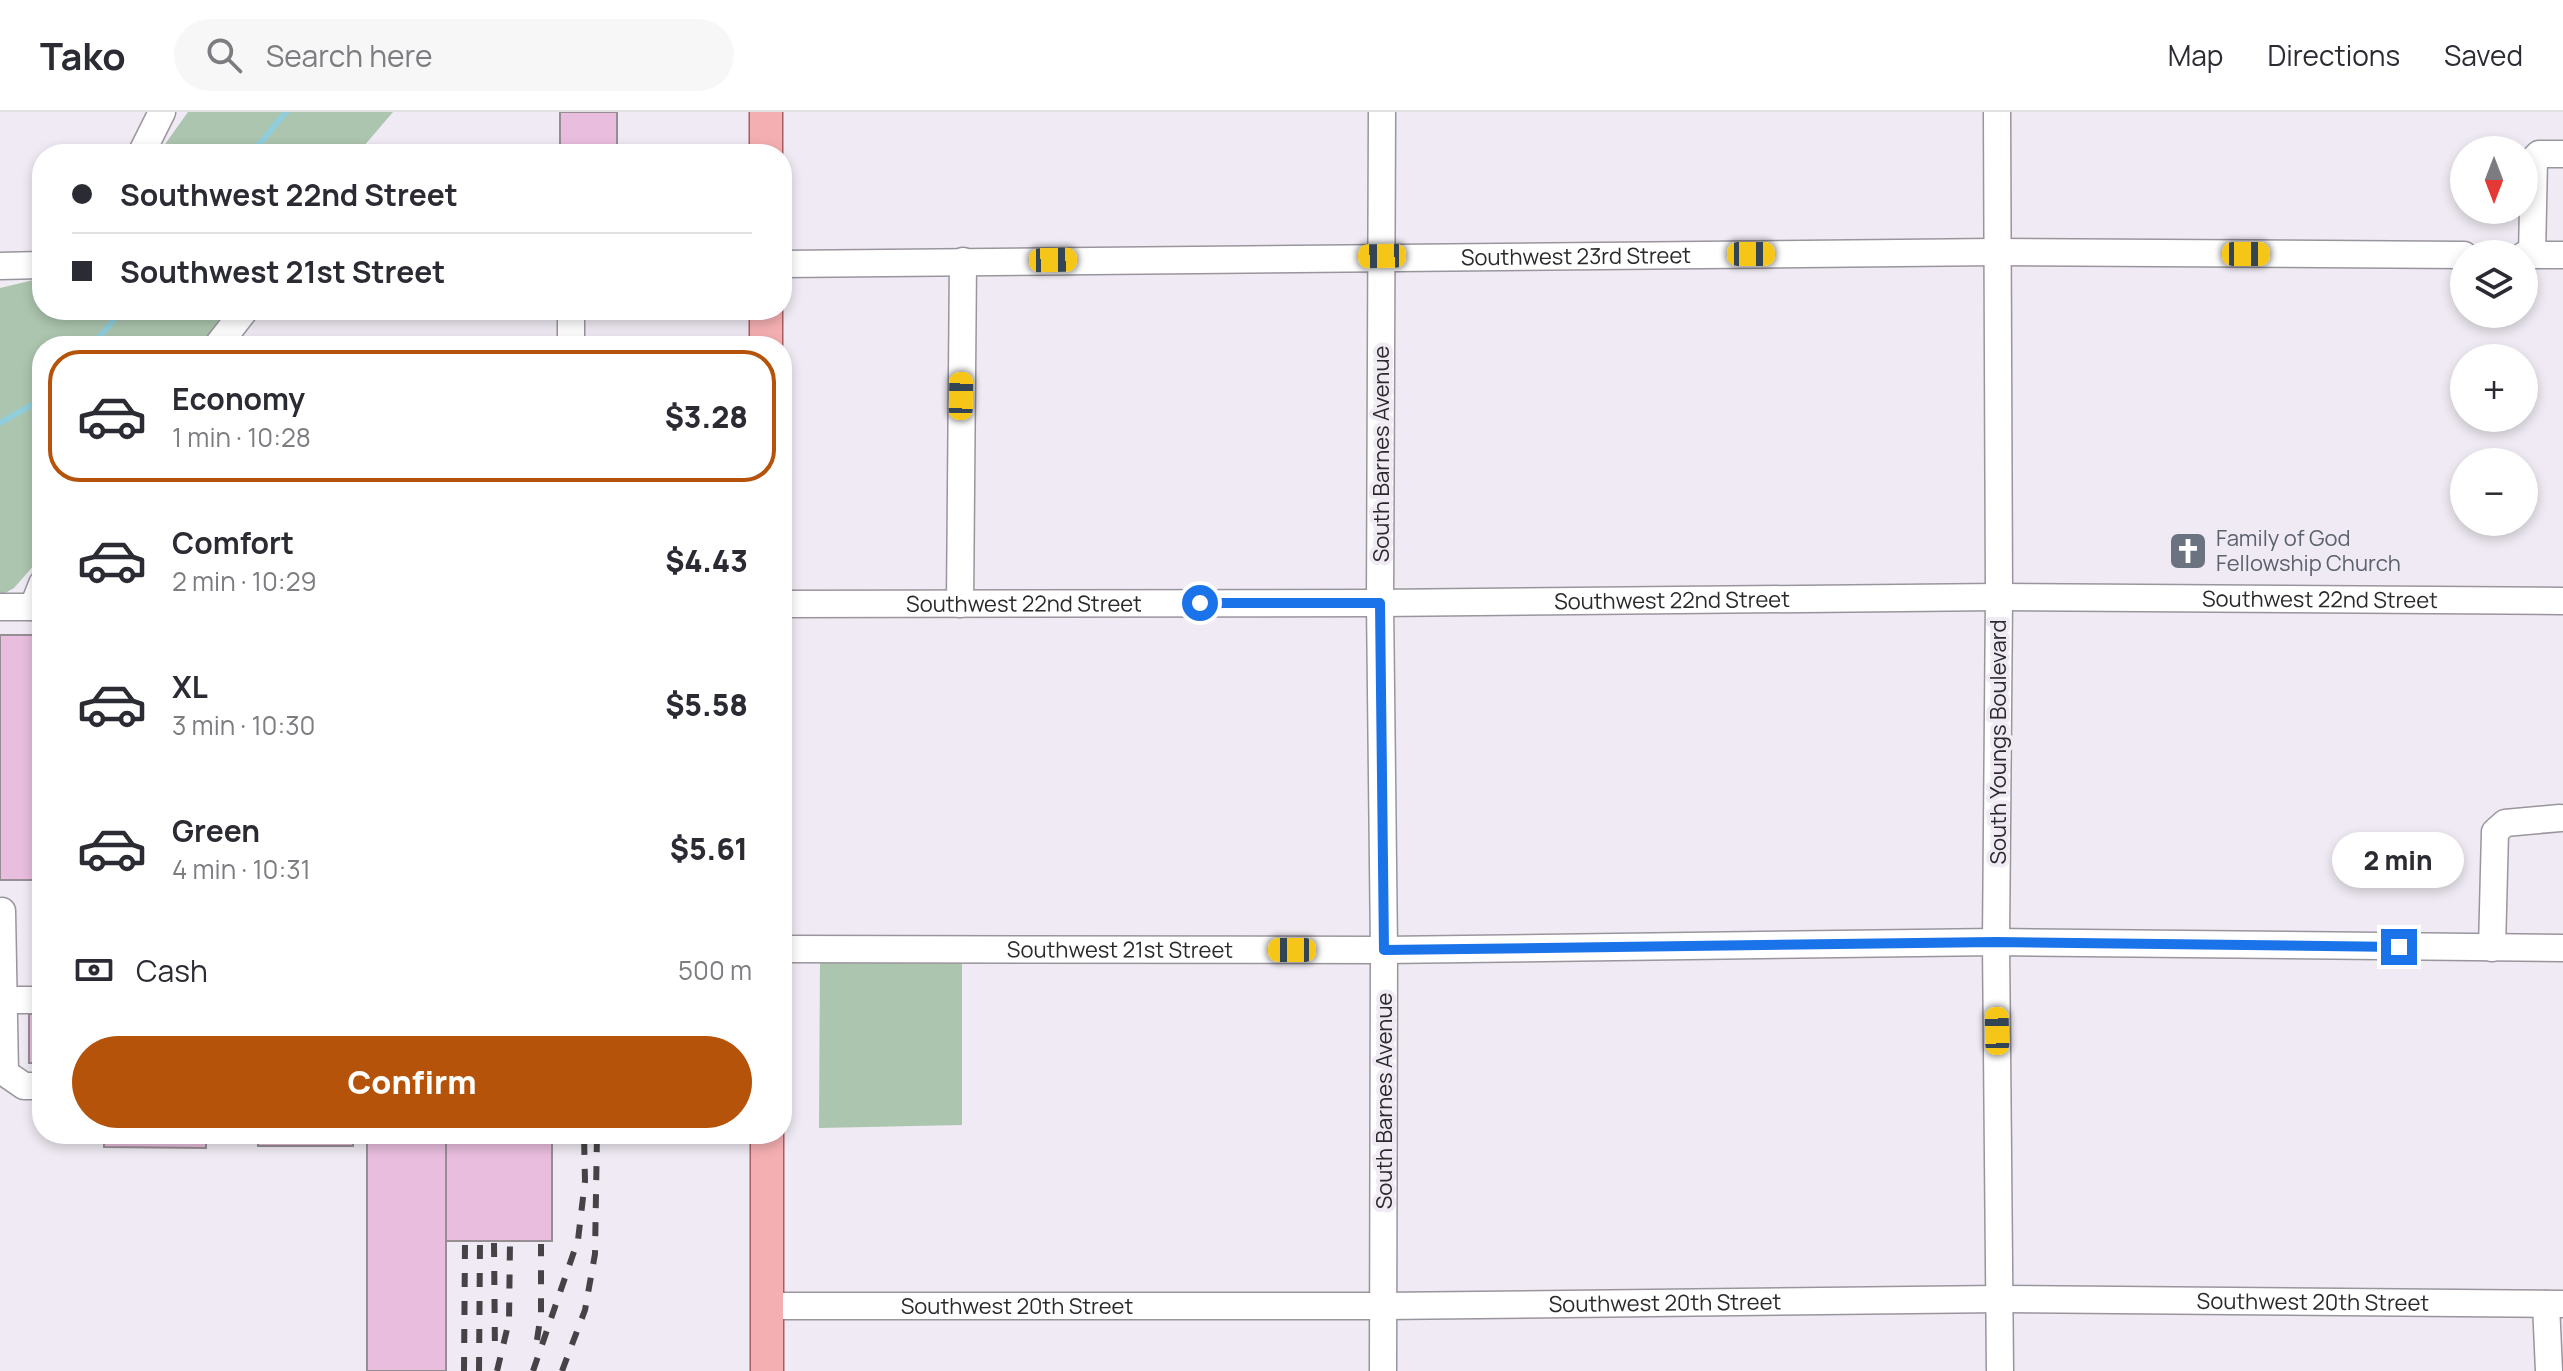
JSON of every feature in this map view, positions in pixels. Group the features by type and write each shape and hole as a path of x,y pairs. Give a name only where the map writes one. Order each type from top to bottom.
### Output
{"main road":[{"path":"766,112 766,144"},
{"path":"767,1144 767,1371"}],"street":[{"name":"South Barnes Avenue","path":"1382,112 1383,1371"},
{"name":"South Youngs Boulevard","path":"1997,112 1999,597 1996,942 2000,1371"},
{"path":"146,144 161,114"},
{"path":"2529,240 2534,159 2539,154 2563,154"},
{"name":"Southwest 23rd Street","path":"792,264 1996,252 2450,255"},
{"path":"2538,255 2563,255"},
{"path":"960,604 963,261"},
{"path":"0,266 32,265"},
{"path":"225,336 237,320"},
{"name":"Southwest 22nd Street","path":"792,604 1380,603 1999,597 2563,601"},
{"path":"0,607 32,600"},
{"path":"2492,948 2495,832 2505,823 2560,818"},
{"path":"2,911 1,1000 5,1073 24,1086 32,1086"},
{"name":"Southwest 21st Street","path":"792,949 1384,950 1996,942 2563,948"},
{"path":"1,1000 32,1000"},
{"name":"Southwest 20th Street","path":"767,1306 1383,1306 2000,1299 2554,1304"},
{"path":"2549,1371 2554,1304"}],"green space":[{"path":"188,112 393,112 366,144 165,144"},
{"path":"32,280 32,320 220,320 208,336 32,336 32,567 14,588 0,596 0,288"},
{"path":"820,962 962,963 962,1125 819,1128"}],"building":[{"path":"560,112 617,112 617,144 560,144"},
{"path":"0,635 32,635 32,880 0,880"},
{"path":"29,1014 32,1014 32,1063 29,1063"},
{"path":"104,1144 206,1144 206,1148 104,1147"},
{"path":"258,1144 353,1144 353,1146"},
{"path":"367,1144 446,1144 446,1371 367,1371"},
{"path":"446,1144 552,1144 552,1241 446,1241"}],"waterway":[{"path":"259,144 286,112"},
{"path":"100,336 114,320"},
{"path":"0,423 32,405"}],"railway":[{"path":"533,1371 578,1240 585,1181 584,1144"},
{"path":"562,1371 585,1310 595,1254 597,1144"},
{"path":"464,1371 465,1242"},
{"path":"497,1371 509,1321 510,1242"},
{"path":"479,1371 480,1243"},
{"path":"494,1243 495,1355"},
{"path":"537,1340 541,1313 541,1244"}],"place":[{"name":"Family of God Fellowship Church","path":"2188,551"}],"route":[{"path":"1200,603 1380,603 1384,950 1996,942 2399,947"}]}
